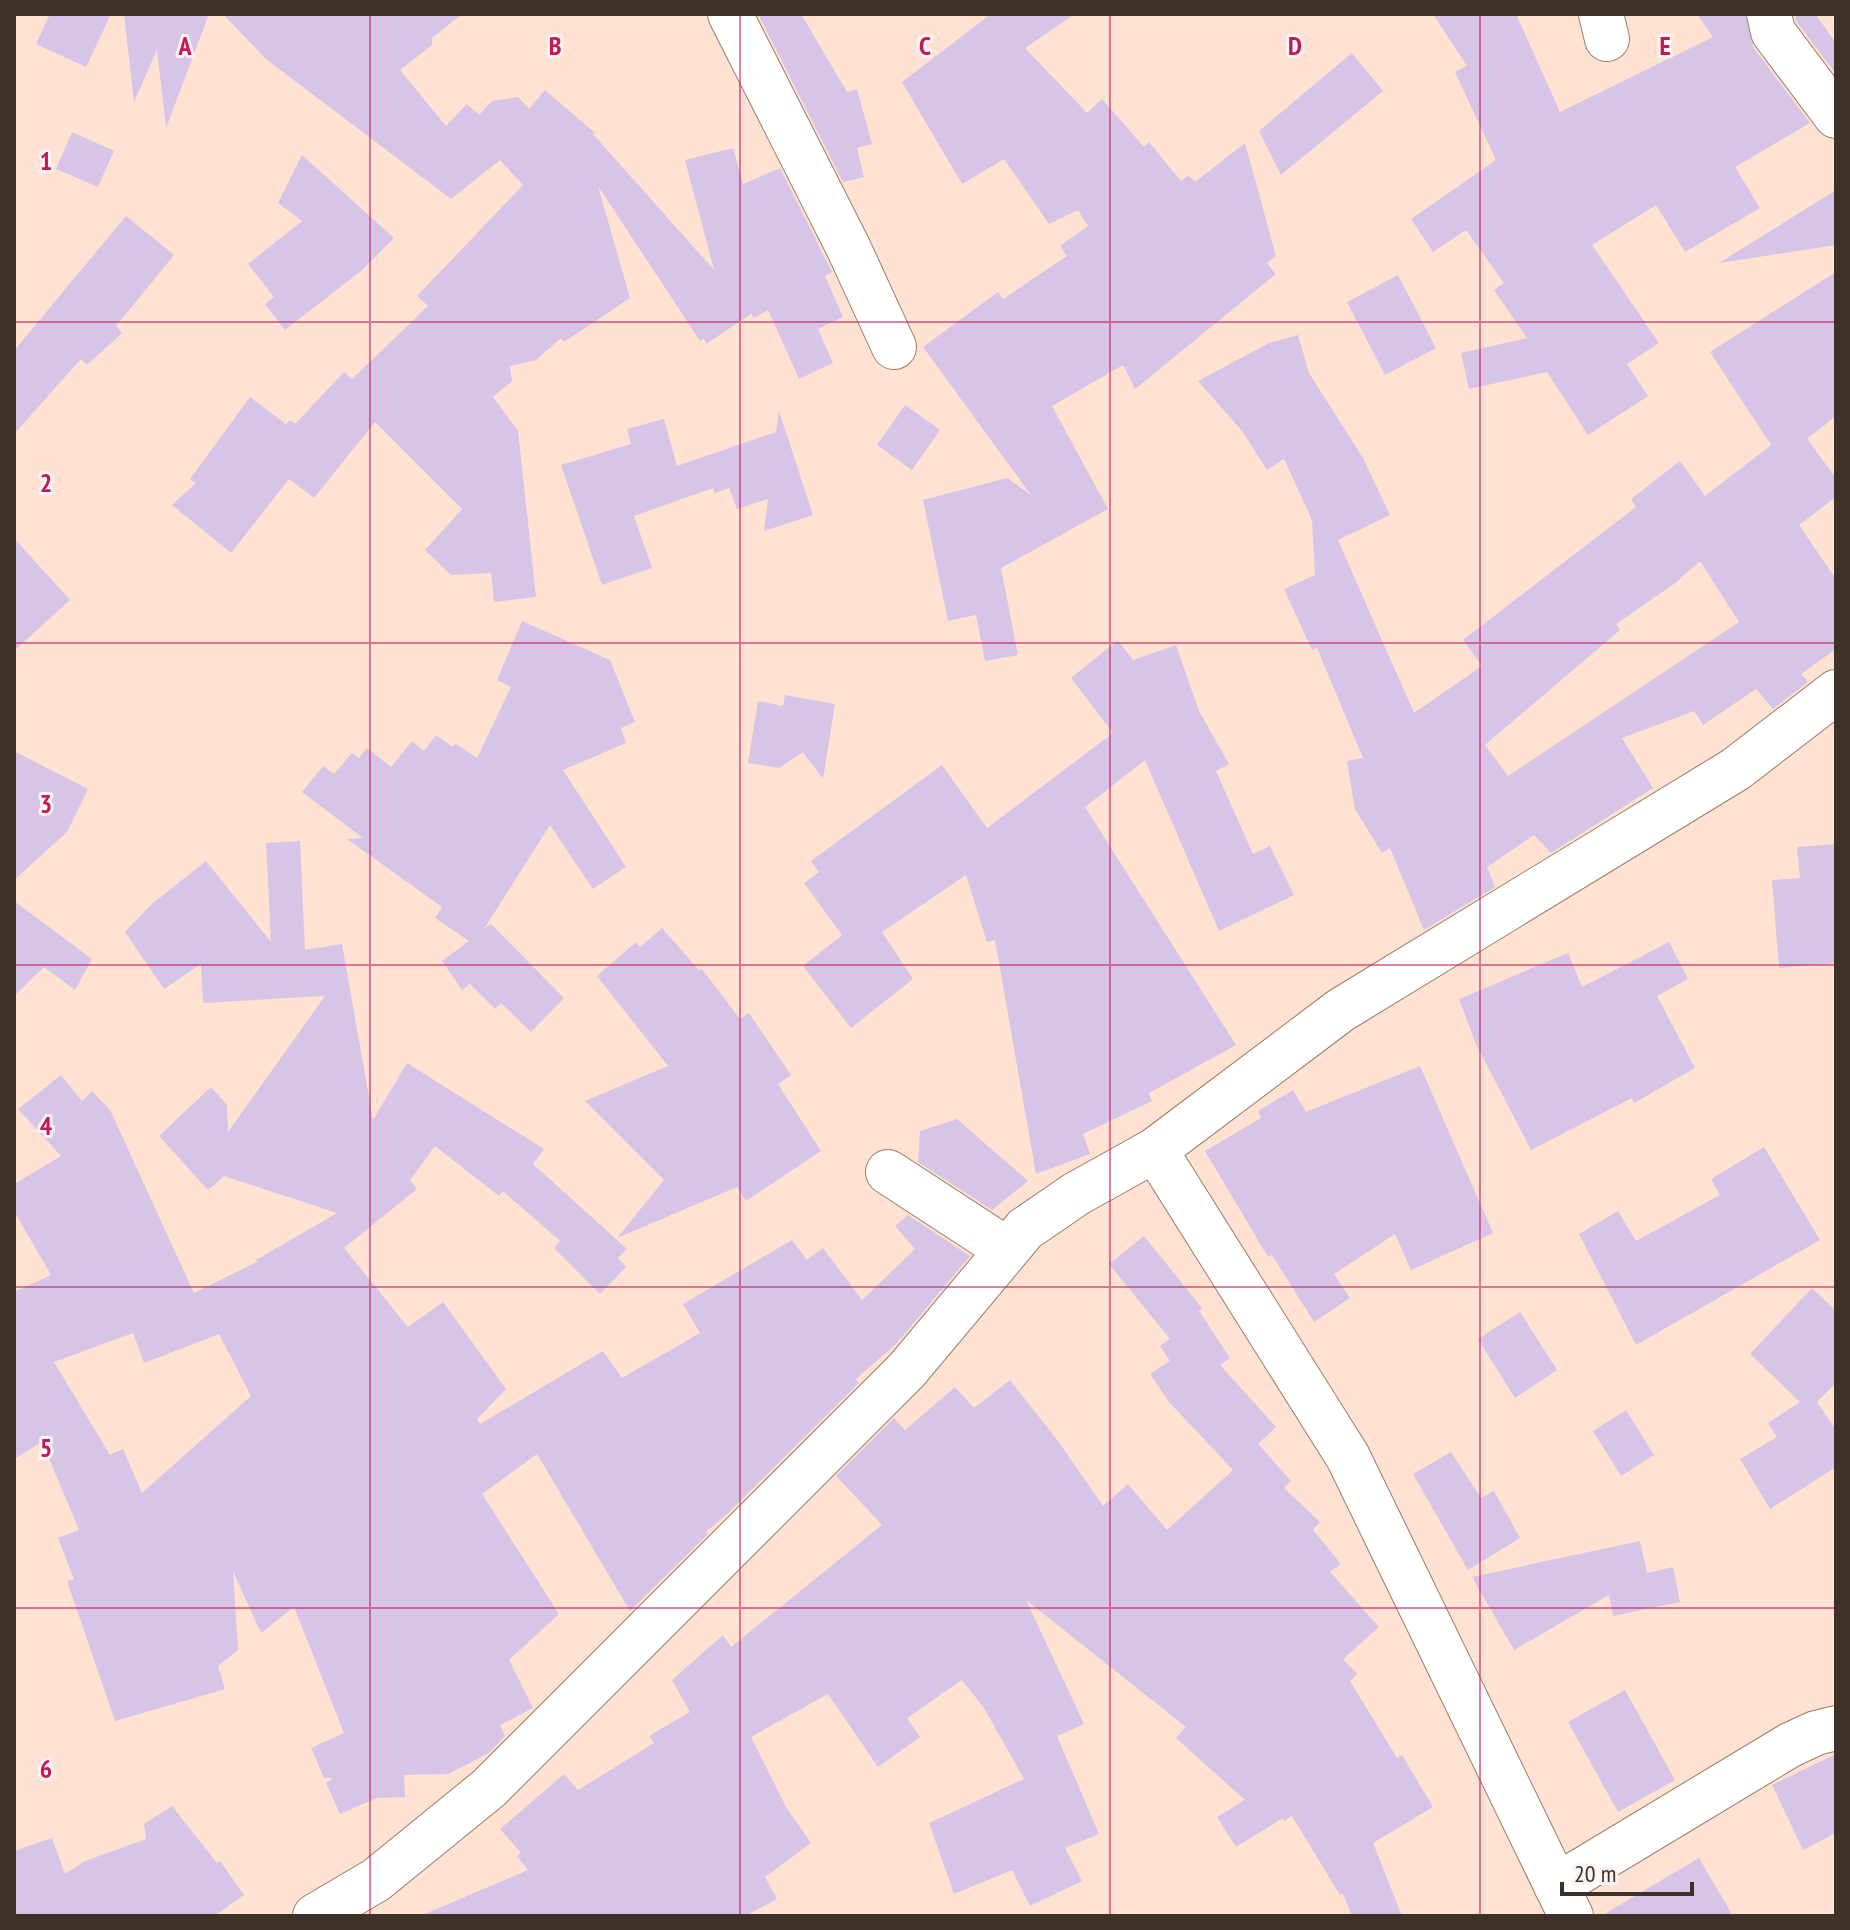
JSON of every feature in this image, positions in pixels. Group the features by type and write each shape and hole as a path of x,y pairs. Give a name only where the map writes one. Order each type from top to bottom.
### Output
{"street":[{"path":"730,14 849,249 894,347"},
{"path":"1769,14 1773,32 1836,116"},
{"path":"315,1916 376,1880 488,1789 907,1370 1025,1229 1155,1150 1341,1010 1736,769 1836,692"},
{"path":"1155,1150 1348,1457 1563,1901 1790,1745 1836,1728"},
{"path":"888,1172 1006,1249"}],"building":[{"path":"50,14 111,14 86,67 36,44"},
{"path":"124,14 209,14 166,128 157,50 134,102"},
{"path":"223,14 462,14 432,38 432,45 400,70 446,126 467,104 479,115 492,101 518,97 529,109 545,90 595,133 714,270 685,160 733,148 743,184 780,168 832,272 825,276 843,317 818,329 833,363 799,379 768,310 754,318 751,314 706,344 704,339 700,341 598,186 630,298 564,342 561,338 536,360 510,366 512,381 493,397 518,431 536,597 494,602 491,573 451,575 425,550 462,509 375,422 314,498 289,479 231,553 172,505 196,483 190,479 250,397 286,424 290,420 295,424 344,372 352,379 428,306 417,296 523,185 500,160 451,199 266,59"},
{"path":"758,14 801,14 847,92 857,89 872,144 857,148 864,177 843,182"},
{"path":"991,14 1075,14 1025,48 1087,113 1102,99 1144,147 1149,142 1181,181 1188,175 1195,182 1245,143 1276,256 1267,263 1276,274 1135,389 1123,365 1052,406 1108,509 1001,568 1018,655 985,661 976,615 948,621 923,500 1007,478 1031,495 923,347 998,292 1003,299 1067,256 1060,246 1088,226 1078,210 1049,224 1004,159 962,184 902,82"},
{"path":"1433,14 1516,14 1560,112 1713,37 1697,14 1745,14 1753,47 1810,123 1735,167 1760,208 1685,252 1656,205 1592,245 1659,343 1627,364 1648,396 1588,435 1547,372 1469,389 1461,353 1527,338 1494,290 1504,283 1466,230 1433,252 1411,219 1496,160 1455,72 1467,66"},
{"path":"1795,14 1815,14 1836,43 1836,74 1796,21"},
{"path":"1352,53 1383,91 1281,175 1259,131"},
{"path":"72,132 114,151 98,187 56,169"},
{"path":"302,155 394,238 361,271 285,330 265,304 274,297 248,264 302,221 278,203"},
{"path":"1836,190 1836,245 1719,263"},
{"path":"126,216 174,255 116,326 122,333 87,365 81,359 14,434 14,351"},
{"path":"1836,272 1836,416 1807,439 1836,478 1836,497 1799,525 1836,579 1836,649 1801,674 1808,682 1773,709 1756,689 1703,725 1694,711 1622,738 1653,788 1551,853 1534,835 1487,867 1495,887 1424,930 1390,848 1382,853 1355,809 1347,761 1363,758 1317,648 1312,650 1284,589 1315,575 1312,520 1284,459 1267,470 1242,431 1198,381 1269,343 1298,335 1309,373 1363,458 1390,515 1338,540 1414,713 1482,666 1463,640 1636,507 1631,499 1680,461 1705,496 1771,445 1710,352","holes":["1700,561 1739,622 1508,776 1485,745 1620,630 1616,624 1674,584"]},
{"path":"1398,275 1436,348 1385,375 1347,302"},
{"path":"905,405 940,430 912,470 877,445"},
{"path":"779,411 813,515 764,531 768,499 737,509 729,488 715,493 713,488 634,516 652,568 602,585 561,465 631,444 627,429 664,419 677,466 776,432"},
{"path":"14,538 70,600 14,651"},
{"path":"522,621 610,660 635,722 621,728 626,743 563,770 626,867 593,889 550,825 484,929 491,924 564,998 531,1032 501,1003 495,1009 470,984 462,990 442,961 469,941 435,918 442,907 347,839 363,838 302,792 323,766 334,774 352,753 359,758 367,748 391,767 412,741 424,751 436,735 477,758 511,687 497,680"},
{"path":"1118,640 1133,660 1176,645 1199,711 1229,764 1216,771 1253,854 1270,846 1294,895 1219,931 1145,760 1085,807 1236,1045 1149,1093 1152,1101 1083,1134 1090,1154 1036,1174 995,940 987,942 966,875 882,932 913,979 851,1028 803,966 842,935 804,883 819,872 811,861 942,765 987,828 1113,733 1071,678"},
{"path":"785,695 835,704 823,779 803,752 779,768 748,763 758,701 783,706"},
{"path":"14,751 88,789 67,832 14,880"},
{"path":"300,841 305,950 342,944 373,1120 407,1063 544,1149 533,1164 627,1249 618,1258 626,1267 600,1294 554,1248 560,1241 503,1191 499,1196 435,1146 410,1180 417,1189 344,1248 408,1327 443,1302 506,1389 477,1419 480,1424 603,1351 622,1378 700,1333 683,1304 792,1240 807,1260 823,1248 862,1300 915,1249 895,1226 908,1215 970,1256 897,1343 856,1379 859,1383 630,1611 537,1454 482,1494 559,1614 509,1660 533,1708 500,1725 505,1736 489,1753 448,1774 404,1775 405,1797 377,1798 340,1814 326,1783 333,1778 324,1778 311,1748 344,1733 294,1607 261,1633 233,1571 238,1650 218,1666 225,1689 115,1721 67,1581 74,1579 58,1538 79,1530 42,1442 14,1459 14,1292 51,1275 14,1211 14,1184 61,1156 18,1109 61,1075 82,1101 92,1091 110,1110 194,1293 257,1262 337,1213 224,1176 208,1190 159,1136 211,1087 227,1105 228,1132 325,996 203,1003 201,964 164,989 125,932 152,904 206,861 271,942 266,843","holes":["133,1333 144,1363 219,1334 251,1396 142,1493 123,1449 110,1455 54,1362"]},
{"path":"1836,844 1836,963 1779,968 1772,880 1800,878 1797,847"},
{"path":"14,901 92,959 75,990 44,967 14,996"},
{"path":"662,928 699,970 702,969 740,1019 749,1013 791,1075 778,1084 821,1151 746,1201 737,1187 617,1238 664,1180 585,1101 668,1066 597,976 636,942 640,947"},
{"path":"1669,942 1688,979 1657,996 1695,1068 1634,1103 1632,1098 1531,1150 1476,1044 1459,999 1568,953 1582,987"},
{"path":"1420,1066 1493,1233 1411,1270 1395,1234 1334,1274 1350,1298 1314,1322 1272,1255 1268,1257 1205,1151 1261,1118 1258,1111 1293,1090 1306,1112"},
{"path":"957,1119 1028,1181 992,1210 918,1162 920,1131"},
{"path":"1764,1147 1820,1240 1636,1345 1579,1234 1618,1211 1636,1241 1720,1195 1711,1179"},
{"path":"1144,1236 1202,1308 1199,1311 1230,1358 1220,1365 1276,1427 1258,1444 1291,1481 1284,1488 1320,1522 1313,1530 1341,1564 1330,1572 1379,1627 1343,1659 1357,1674 1350,1681 1397,1758 1402,1755 1433,1807 1373,1843 1402,1916 1352,1916 1343,1894 1340,1895 1292,1816 1284,1821 1283,1818 1236,1847 1217,1817 1245,1800 1176,1738 1186,1727 1026,1600 1084,1724 1057,1736 1099,1834 1065,1848 1082,1881 1030,1906 1012,1870 954,1894 929,1823 1024,1779 984,1708 962,1680 907,1718 920,1737 878,1767 828,1694 751,1737 786,1807 811,1843 765,1877 777,1899 745,1916 420,1916 528,1870 517,1856 521,1853 500,1829 564,1774 578,1790 654,1743 649,1736 690,1712 672,1680 723,1635 731,1647 882,1525 836,1476 894,1418 905,1430 955,1387 974,1408 1010,1380 1103,1506 1128,1484 1167,1530 1233,1470 1169,1402 1150,1374 1170,1361 1160,1346 1170,1339 1109,1264"},
{"path":"1812,1288 1836,1311 1836,1383 1817,1402 1836,1430 1836,1467 1770,1509 1740,1459 1777,1437 1768,1423 1800,1402 1750,1354"},
{"path":"1520,1312 1557,1370 1515,1398 1478,1339"},
{"path":"1626,1410 1654,1455 1621,1476 1593,1431"},
{"path":"1451,1452 1481,1498 1494,1491 1520,1538 1468,1570 1413,1474"},
{"path":"1640,1541 1647,1573 1673,1567 1680,1602 1613,1616 1609,1595 1514,1650 1472,1577"},
{"path":"1625,1690 1675,1780 1618,1812 1568,1722"},
{"path":"1836,1754 1836,1833 1803,1850 1772,1785"},
{"path":"172,1806 217,1863 220,1861 244,1895 214,1916 14,1916 14,1851 52,1838 65,1874 85,1861 146,1839 144,1824"},
{"path":"1699,1858 1733,1916 1601,1916"}]}
